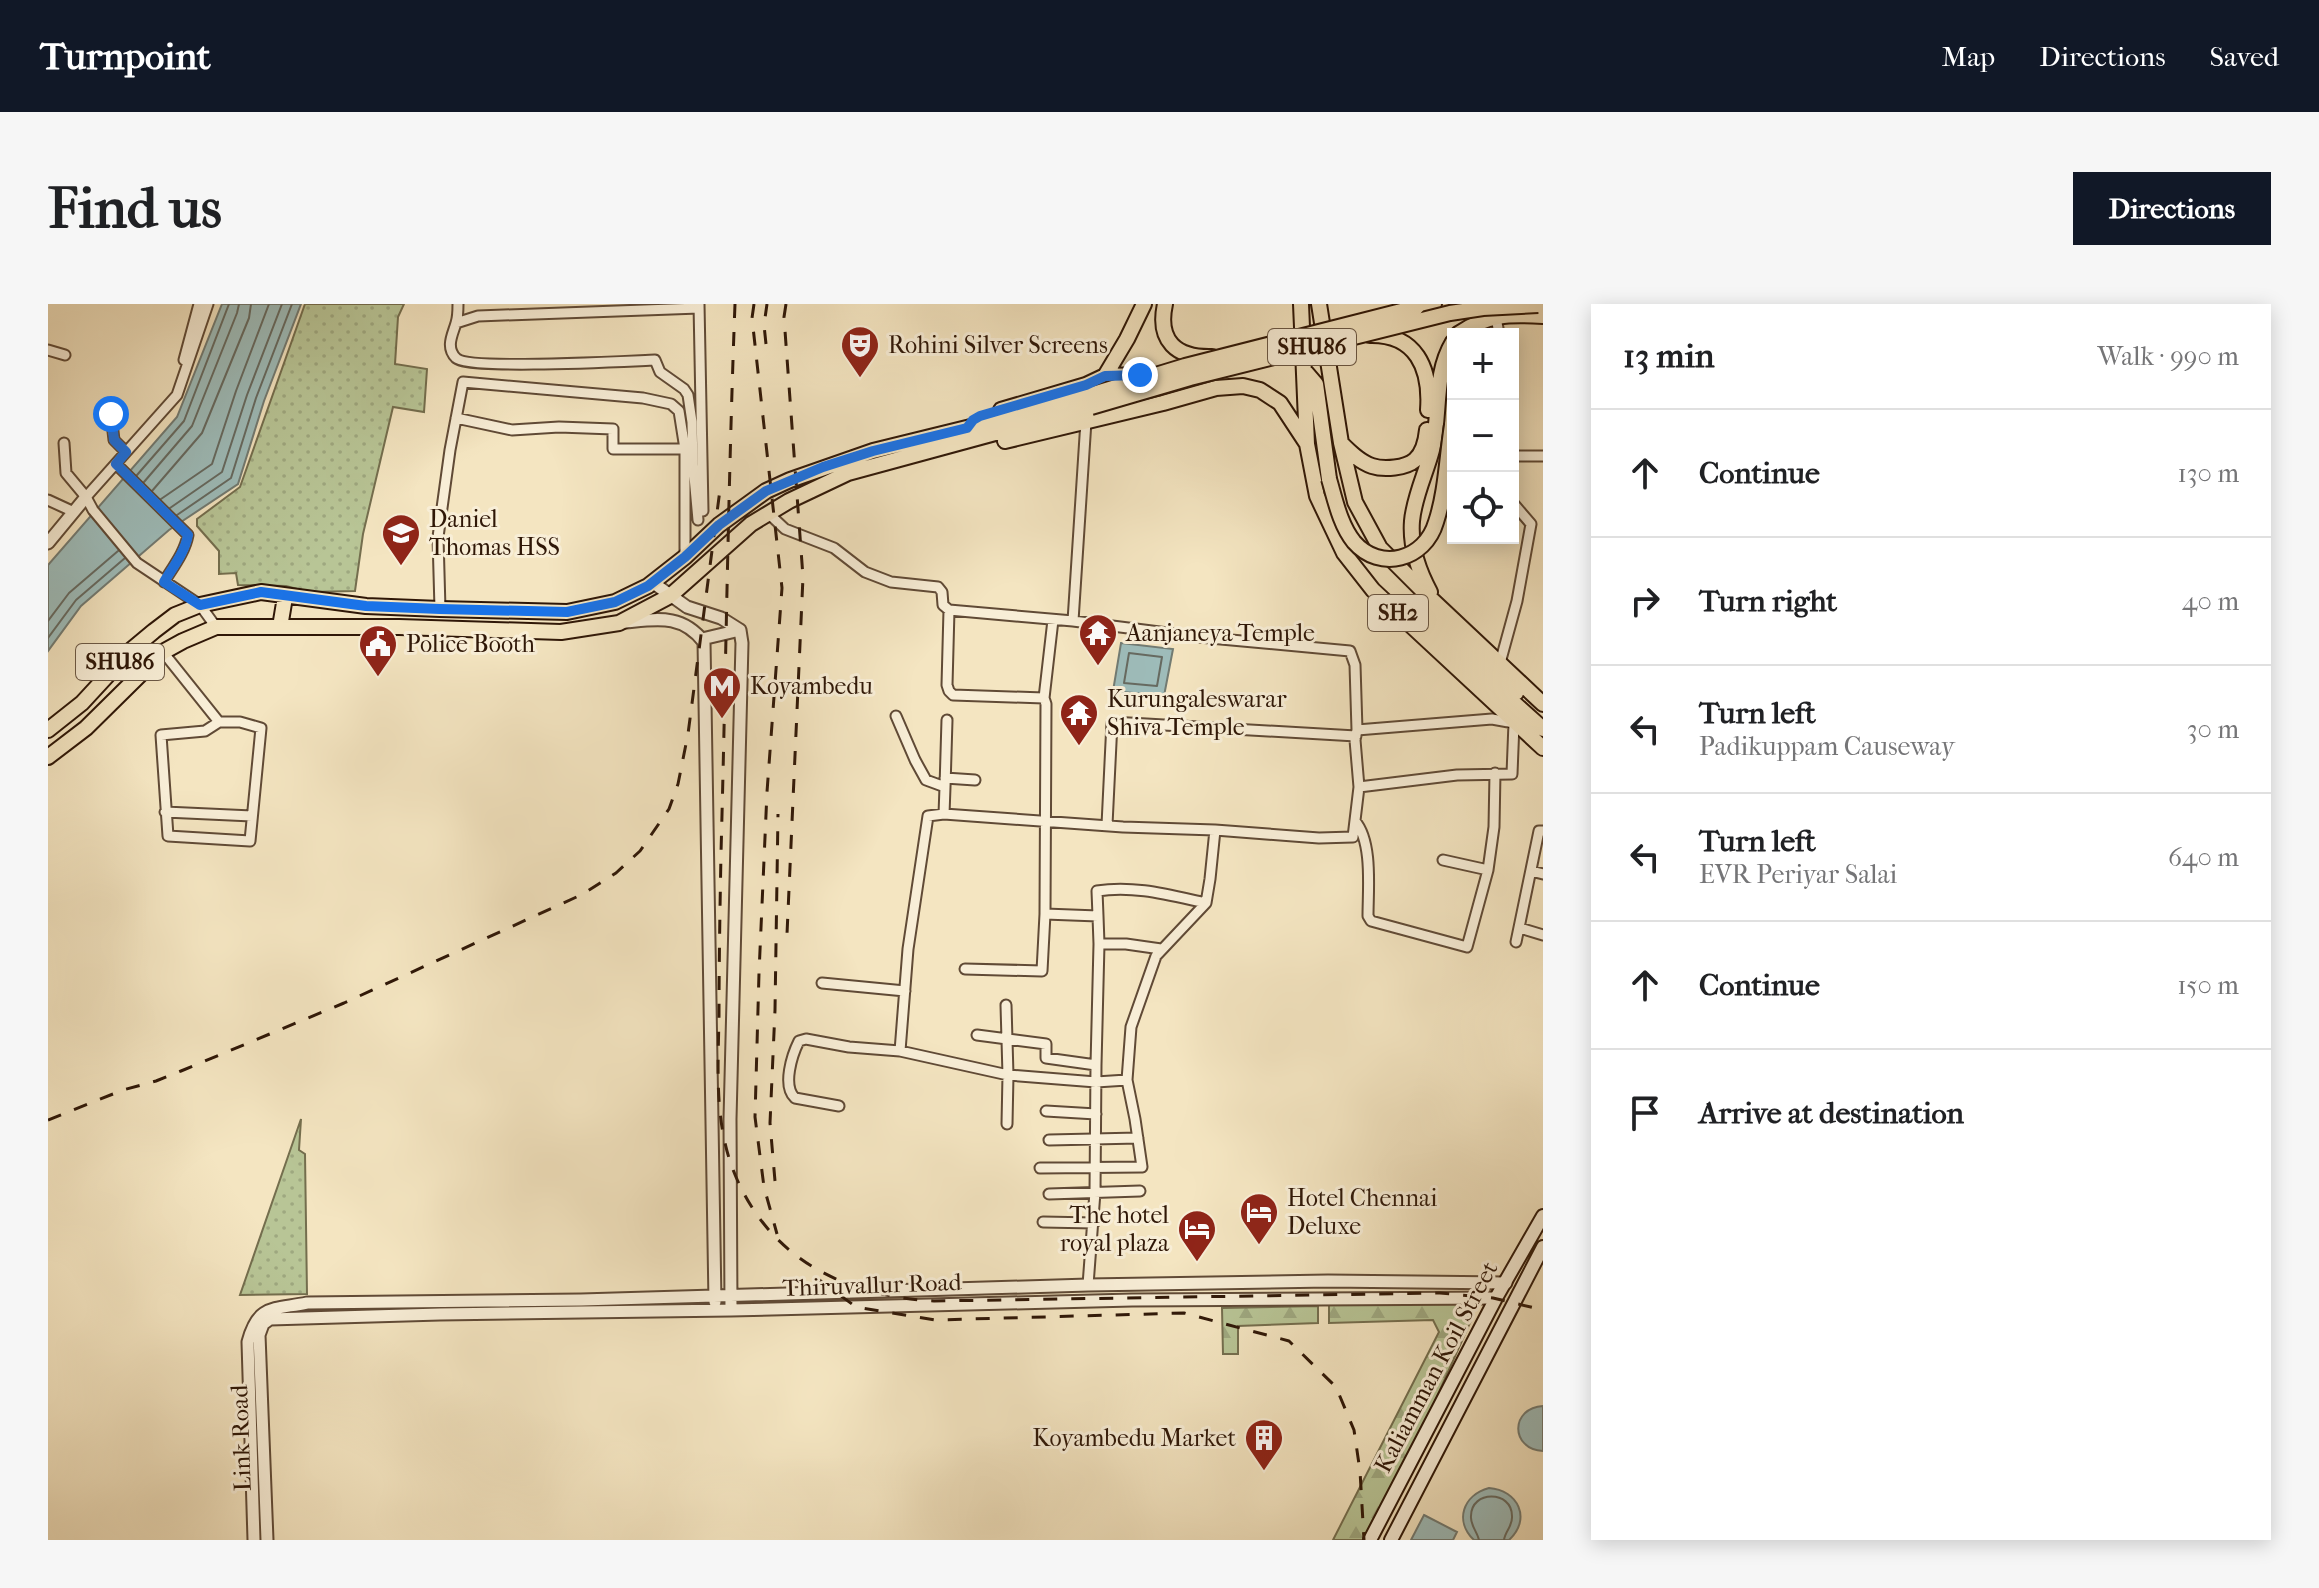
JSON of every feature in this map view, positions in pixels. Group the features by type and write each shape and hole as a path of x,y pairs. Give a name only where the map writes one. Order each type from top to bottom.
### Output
{"main road":[{"path":"1105,376 1144,304"},
{"path":"1165,304 1163,330 1166,340 1176,350 1203,357 1220,357"},
{"name":"SH2","path":"1301,304 1307,444 1317,496 1344,553 1373,590 1543,748"},
{"name":"SH2","path":"1319,304 1341,443 1355,502 1380,548 1543,704"},
{"name":"SHU86","path":"985,430 1220,357 1434,304"},
{"name":"SHU86","path":"48,757 86,728 163,652 216,627 399,627 561,632 619,623 670,596 751,524 789,501 848,473 966,435 1450,313 1483,308 1543,306"},
{"path":"1475,328 1496,317 1543,316"},
{"path":"1341,443 1373,467 1401,466 1416,459 1425,442 1429,395 1426,373 1415,352 1392,337 1361,335"},
{"path":"1432,623 1434,617 1430,599 1417,565 1412,521 1433,448 1441,371 1447,351"},
{"path":"1304,370 1316,384 1329,479 1339,512 1352,540 1368,554 1405,558 1419,550 1436,523 1447,455"},
{"path":"1163,403 1155,384 1145,376 1105,376 1086,385 980,416 973,420 966,435 988,445 1163,403 1216,388 1243,386 1260,390 1280,403 1307,444"},
{"name":"SHU86","path":"48,730 82,703 130,651 154,631 175,615 200,605 261,592 366,606 440,609 567,612 615,602 652,582 719,525 766,491 873,451 966,435"},
{"path":"280,627 285,597"},
{"path":"1402,617 1432,623 1543,717"},
{"path":"1432,623 1543,729"},
{"name":"Kaliamman Koil Street","path":"1370,1540 1496,1298 1543,1216"},
{"name":"Kaliamman Koil Street","path":"1391,1540 1543,1247"}],"street":[{"path":"177,395 199,304"},
{"path":"48,543 177,395 208,304"},
{"path":"456,323 478,316 699,306 701,517 693,465 688,395 660,372 655,360 464,363 455,358 451,348 450,336 456,323 458,304"},
{"path":"1496,317 1498,328"},
{"path":"48,350 65,355"},
{"path":"440,609 438,537 463,382 643,398 671,404 679,411 685,449 685,557"},
{"path":"111,414 114,440 126,452"},
{"path":"456,418 512,430 559,427 613,429 613,449 685,449"},
{"path":"1073,621 1086,421"},
{"path":"64,443 66,473 93,510 137,563 200,605 216,627"},
{"path":"1519,456 1543,456"},
{"path":"116,464 186,532 188,538 164,582"},
{"path":"50,504 74,512"},
{"path":"1500,663 1517,601 1531,524 1519,510"},
{"path":"769,514 785,529 834,548 865,572 891,582 938,587 942,592 943,605 949,610 1350,651 1355,665 1359,787 1353,837 1319,838 944,814 928,816 908,949 900,1051"},
{"path":"687,607 689,579"},
{"path":"652,582 687,607 721,618 740,630 742,643 730,1119 731,1310"},
{"path":"949,610 949,691 958,696 1044,698"},
{"path":"619,623 665,619 686,624 704,642 715,1311"},
{"path":"965,969 1042,971 1047,821 1044,698 1053,620"},
{"path":"702,639 740,630"},
{"path":"163,652 219,722"},
{"path":"896,716 926,780 975,780"},
{"path":"1107,825 1112,722 1356,733 1492,719 1514,723 1512,774 1457,775 1359,787"},
{"path":"944,814 947,720"},
{"path":"219,722 240,722 261,728 248,842 169,837 161,735 205,731 219,722"},
{"path":"1355,821 1364,836 1368,916 1371,921 1467,947 1488,870 1494,827 1495,773"},
{"path":"165,812 252,816"},
{"path":"1040,1168 1142,1167 1127,1080 1131,1027 1156,956 1206,903 1215,830"},
{"path":"1516,942 1539,831 1543,831"},
{"path":"1443,860 1488,870"},
{"path":"1531,871 1543,874"},
{"path":"1088,1285 1095,1192 1097,891 1131,888 1206,903"},
{"path":"1045,914 1098,916"},
{"path":"1520,928 1543,935"},
{"path":"1099,944 1161,949"},
{"path":"822,983 905,991"},
{"path":"1006,1005 1007,1124"},
{"path":"977,1035 1046,1044 1046,1058 1096,1065"},
{"path":"839,1106 790,1095 791,1067 799,1041 806,1039 849,1047 900,1051 1008,1075 1096,1082 1127,1080"},
{"path":"1046,1111 1096,1114"},
{"path":"1049,1140 1138,1138"},
{"path":"1049,1194 1140,1191"},
{"path":"1043,1222 1094,1223"},
{"path":"254,1540 248,1342 252,1327 263,1312 307,1303 715,1296 1088,1285 1328,1281 1506,1283"},
{"name":"Thiruvallur Road","path":"259,1335 266,1321 283,1317 715,1311 1132,1300 1496,1298"},
{"name":"Link Road","path":"259,1335 267,1540"}],"green space":[{"path":"305,304 404,304 398,317 395,364 427,369 424,412 393,407 363,534 355,591 309,592 286,586 238,585 236,573 219,574 219,551 197,526 197,519 240,487"},
{"path":"301,1119 299,1150 305,1154 307,1294 240,1295"},
{"path":"1473,1300 1473,1316 1373,1540 1333,1540 1439,1332 1433,1320 1329,1323 1329,1305"},
{"path":"1318,1306 1318,1323 1238,1326 1238,1354 1223,1354 1222,1308"}],"water":[{"path":"222,304 301,304 264,401 238,484 169,530 81,606 48,651 48,565 177,417"},
{"path":"1121,643 1173,649 1164,696 1113,691"},
{"path":"1543,1406 1543,1451 1532,1449 1524,1443 1518,1428 1524,1414 1532,1408"},
{"path":"1489,1488 1508,1494 1518,1507 1520,1523 1509,1540 1474,1540 1464,1525 1464,1510 1468,1503 1480,1491"},
{"path":"1424,1515 1457,1532 1453,1540 1411,1540"}],"railway":[{"path":"735,304 721,853 719,1098 724,1138 736,1177 751,1206 770,1231 816,1269 843,1282 902,1298 934,1301 1440,1293 1493,1298 1543,1310"},
{"path":"754,304 752,318 782,588 767,792 755,1117 764,1187 777,1234"},
{"path":"766,344 764,325 767,304"},
{"path":"786,304 784,317 803,577 787,934"},
{"path":"48,1120 123,1090 156,1081 344,1003 583,894 616,873 640,851 669,809 678,784 688,734 721,482"},
{"path":"775,1181 770,1123 778,814"},
{"path":"818,1279 856,1307 935,1320 1184,1313 1289,1341 1336,1387 1354,1430 1364,1540"}],"place":[{"name":"Rohini Silver Screens","path":"860,379"},
{"name":"Daniel Thomas HSS","path":"401,567"},
{"name":"Aanjaneya Temple","path":"1098,667"},
{"name":"Police Booth","path":"378,678"},
{"name":"Koyambedu","path":"722,720"},
{"name":"Kurungaleswarar Shiva Temple","path":"1079,747"},
{"name":"Hotel Chennai Deluxe","path":"1259,1246"},
{"name":"The hotel royal plaza","path":"1197,1263"},
{"name":"Koyambedu Market","path":"1264,1472"}],"route":[{"path":"111,414 114,440 126,452 116,464 188,535 164,582 200,605 261,592 366,606 567,612 615,602 648,586 719,525 766,491 790,480 873,451 967,428 980,416 1086,385 1105,376 1140,375"}]}
